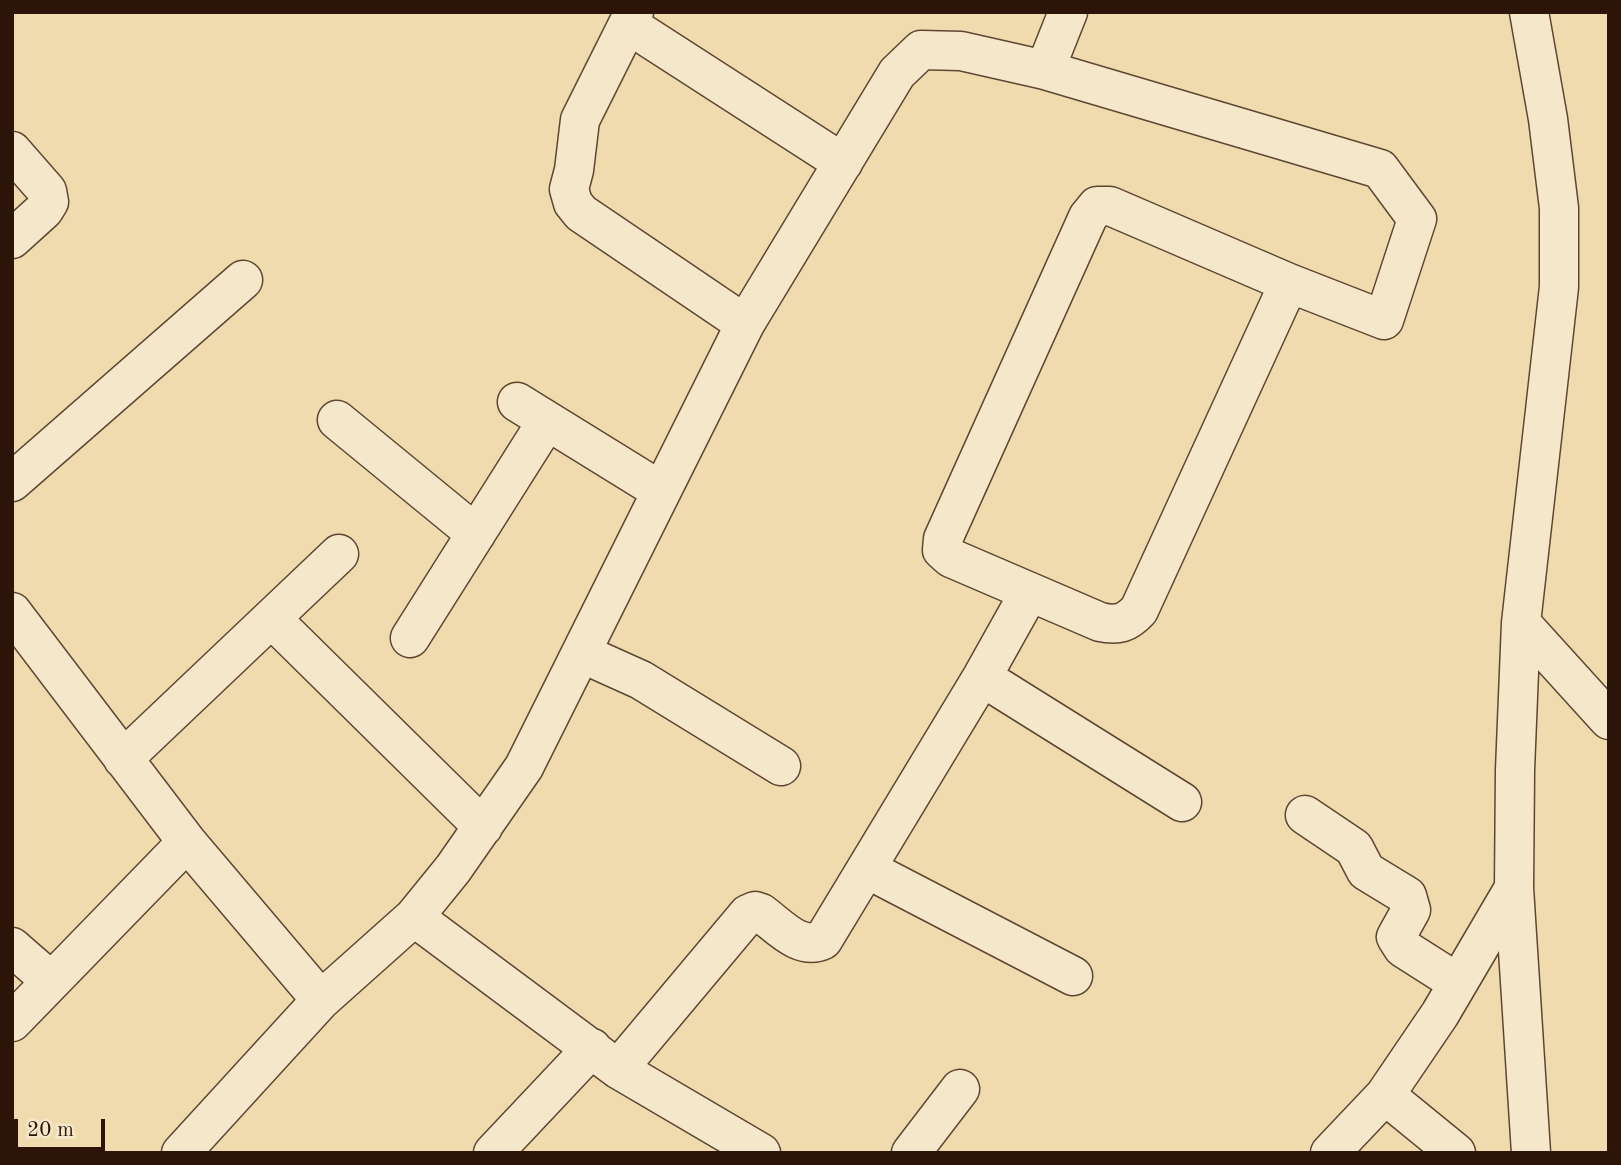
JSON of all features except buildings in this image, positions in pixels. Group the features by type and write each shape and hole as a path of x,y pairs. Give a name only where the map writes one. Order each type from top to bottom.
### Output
{"street":[{"path":"1045,70 1068,12"},
{"path":"1529,12 1548,119 1559,208 1559,286 1521,623 1516,770 1514,888 1531,1153"},
{"path":"745,324 581,213 572,203 569,189 580,120 631,19 843,163"},
{"path":"181,1153 321,1000 414,917 524,768 745,324 897,73 921,50 961,51 1045,70 1380,169 1417,219 1384,320 1289,284 1110,206 1097,206 1088,217 943,539 942,550 951,558 1100,622 1115,626 1129,621 1139,610 1289,284"},
{"path":"12,151 47,191 49,202 44,210 12,239"},
{"path":"12,482 243,280"},
{"path":"410,638 476,534 532,411 661,491"},
{"path":"337,420 476,534"},
{"path":"123,759 339,554"},
{"path":"493,1153 605,1059 748,914 755,911 761,913 803,943 814,944 823,940 1030,593"},
{"path":"12,612 187,842 321,1000"},
{"path":"272,619 483,827"},
{"path":"1521,623 1609,720"},
{"path":"581,653 641,680 781,766"},
{"path":"982,677 1182,802"},
{"path":"1305,815 1354,848 1366,871 1407,895 1411,910 1396,937 1402,947 1458,983"},
{"path":"12,1022 187,842"},
{"path":"867,869 1073,976"},
{"path":"1330,1153 1385,1095 1440,1014 1514,888"},
{"path":"414,917 605,1059 761,1153"},
{"path":"12,947 51,981"},
{"path":"911,1153 960,1089"},
{"path":"1385,1095 1456,1153"}]}
